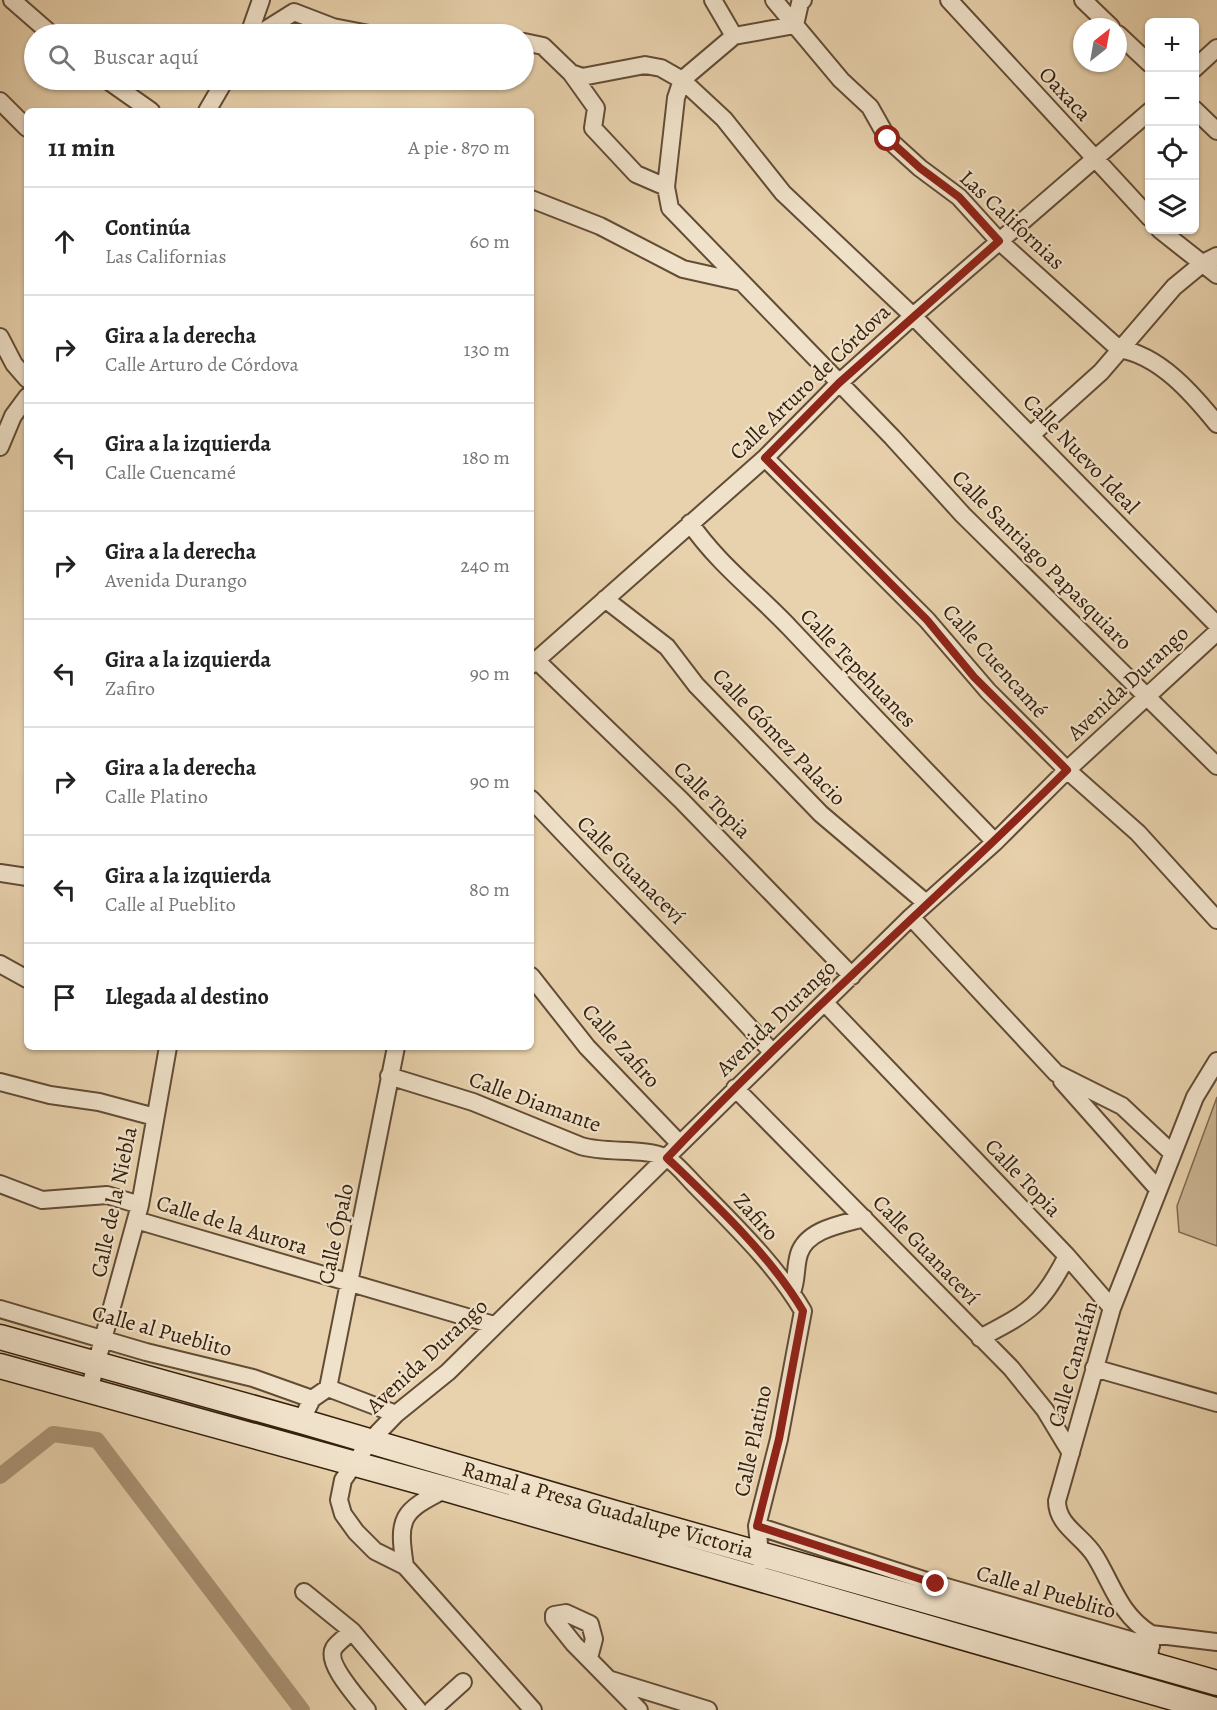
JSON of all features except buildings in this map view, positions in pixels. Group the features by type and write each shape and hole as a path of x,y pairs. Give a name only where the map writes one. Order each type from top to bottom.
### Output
{"main road":[{"name":"Ramal a Presa Guadalupe Victoria","path":"0,1337 98,1365 307,1410 370,1441 762,1555 1150,1648 1217,1683"},
{"name":"Ramal a Presa Guadalupe Victoria","path":"0,1366 446,1489 1215,1710"}],"street":[{"path":"12,0 40,24"},
{"path":"253,24 261,0"},
{"path":"713,0 734,36"},
{"name":"Las Californias","path":"774,0 841,80 870,107 888,139 920,168 959,197 999,241 1119,349 1138,352 1181,383 1217,424"},
{"path":"534,44 543,46 571,73 596,108 593,128 636,174 666,187 676,98 682,80 734,36 795,25 800,3 803,0"},
{"name":"Oaxaca","path":"949,0 1145,214"},
{"path":"1083,0 1102,18"},
{"path":"271,24 293,6 327,24"},
{"path":"1127,43 1145,60"},
{"path":"1199,64 1217,48"},
{"name":"Calle Nuevo Ideal","path":"571,73 592,76 645,65 661,68 682,80 724,119 783,193 913,316 1217,625"},
{"path":"121,90 147,108"},
{"path":"209,108 219,90"},
{"path":"0,101 24,125"},
{"path":"1199,114 1217,131"},
{"name":"Calle Arturo de Córdova","path":"534,663 765,458 839,383 913,316 1145,115"},
{"name":"Calle Santiago Papasquiaro","path":"666,187 670,208 963,515 1217,766"},
{"path":"534,200 600,226 683,269 741,282"},
{"path":"1167,234 1210,260 1217,275"},
{"path":"1031,435 1101,372 1174,287 1210,260"},
{"path":"0,337 14,364 24,376"},
{"path":"14,364 24,355"},
{"path":"0,447 13,416 24,401"},
{"name":"Calle Cuencamé","path":"765,458 927,620 974,677 1067,770 1138,833 1217,920"},
{"name":"Calle Tepehuanes","path":"690,523 708,549 789,627 995,842"},
{"name":"Calle Gómez Palacio","path":"605,599 667,647 696,685 821,814 926,903"},
{"name":"Avenida Durango","path":"405,1566 375,1551 343,1514 339,1490 370,1441 396,1414 448,1372 911,917 995,842 1067,770 1217,632"},
{"name":"Calle Topia","path":"534,663 681,800 852,976"},
{"name":"Calle Guanaceví","path":"534,802 590,863 661,932 772,1052"},
{"path":"0,873 24,877"},
{"path":"911,917 1056,1073 1157,1188"},
{"path":"0,964 24,977"},
{"name":"Calle Zafiro","path":"534,980 587,1047 681,1144"},
{"name":"Calle Topia","path":"825,1003 1067,1256 1112,1308"},
{"name":"Calle de la Niebla","path":"89,1390 105,1340 138,1213 167,1050"},
{"name":"Calle Ópalo","path":"328,1388 395,1050"},
{"name":"Calle Canatlán","path":"1150,1648 1137,1623 1118,1600 1095,1555 1063,1522 1057,1512 1057,1501 1112,1308 1171,1152 1195,1097 1217,1061"},
{"path":"1056,1073 1122,1106 1171,1152"},
{"name":"Calle Diamante","path":"389,1076 473,1102 597,1151 667,1158"},
{"path":"0,1082 50,1095 99,1102 154,1117"},
{"name":"Calle Guanaceví","path":"735,1088 1030,1390 1071,1453"},
{"name":"Zafiro","path":"667,1158 709,1199 792,1292 803,1311"},
{"name":"Calle de la Aurora","path":"0,1184 42,1200 107,1195 138,1213 349,1282 494,1325"},
{"path":"792,1292 800,1253 807,1241 838,1225 864,1218"},
{"path":"980,1338 1032,1309 1054,1281 1067,1256"},
{"name":"Calle al Pueblito","path":"0,1309 105,1340 242,1375 307,1410"},
{"name":"Calle Platino","path":"760,1580 762,1555 757,1526 779,1439 803,1311"},
{"path":"1094,1368 1217,1403"},
{"path":"307,1410 328,1388 396,1414"},
{"path":"446,1489 420,1502 408,1513 401,1525 405,1566 533,1710"},
{"name":"Calle al Pueblito","path":"757,1526 936,1584 1150,1648 1217,1642"},
{"path":"304,1592 352,1631 418,1710"},
{"path":"352,1631 334,1648 332,1658 336,1668 367,1710"},
{"path":"589,1658 639,1710"},
{"path":"610,1680 708,1710"},
{"path":"432,1710 463,1682"}],"shaded area":[{"path":"1217,1097 1217,1246 1179,1232 1177,1206"}],"waterway":[{"path":"0,1476 53,1434 97,1440 302,1710"}],"route":[{"path":"888,139 920,168 959,197 999,241 839,383 765,458 927,620 974,677 1067,770 995,842 911,917 735,1088 667,1158 747,1240 792,1292 803,1311 779,1439 757,1526 936,1584"}]}
